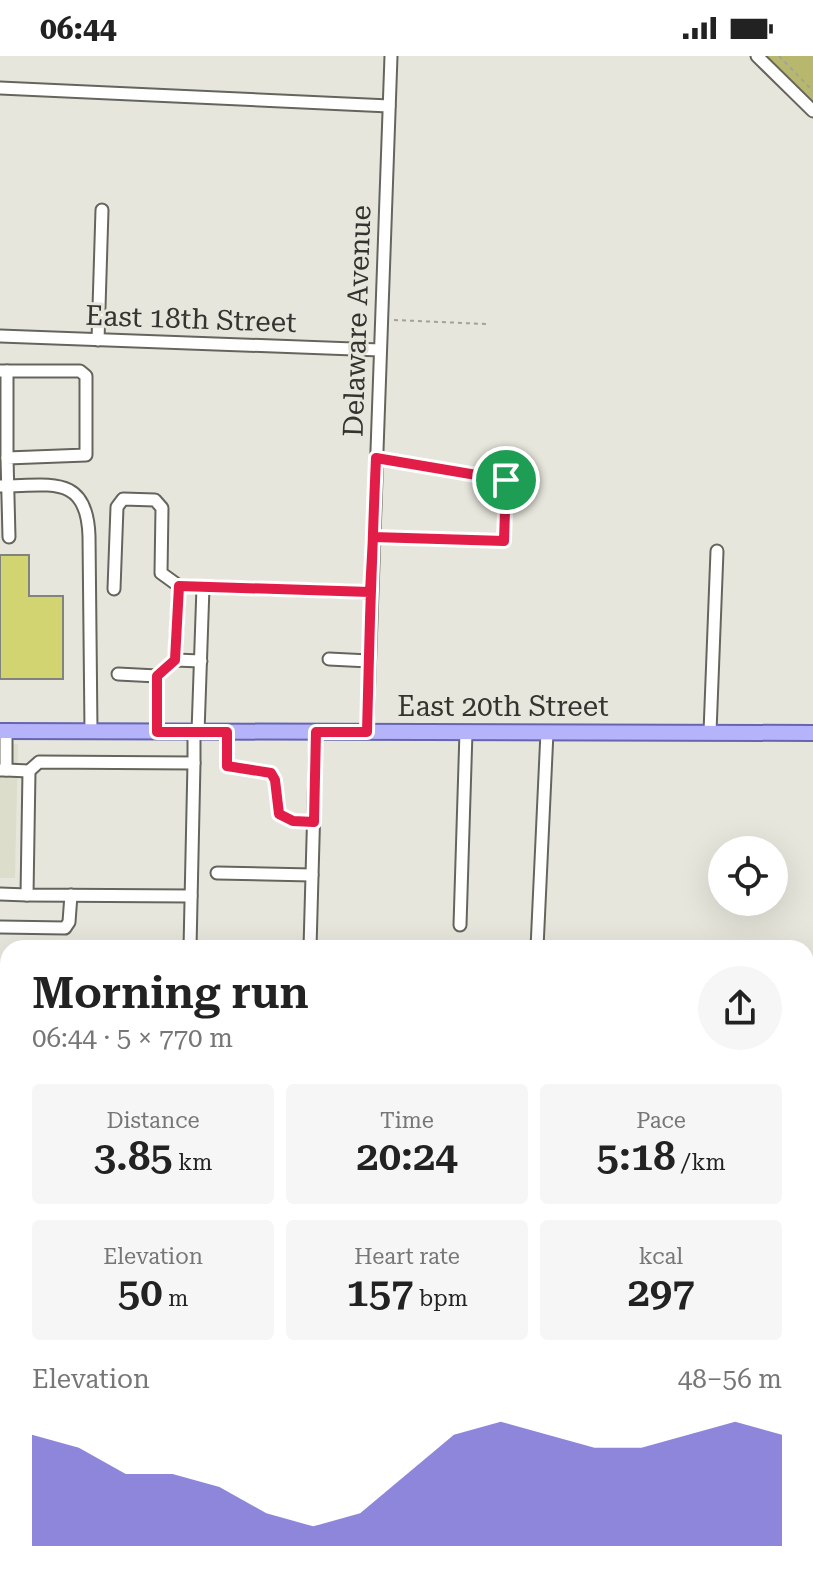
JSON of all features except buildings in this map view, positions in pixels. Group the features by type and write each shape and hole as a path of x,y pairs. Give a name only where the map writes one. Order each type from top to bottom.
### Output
{"main road":[{"name":"East 20th Street","path":"3,731 813,733"}],"street":[{"name":"Delaware Avenue","path":"367,732 391,56"},
{"path":"757,56 813,111"},
{"path":"0,88 389,106"},
{"path":"98,340 102,210"},
{"name":"East 18th Street","path":"0,336 380,350"},
{"path":"7,458 86,455 86,376 80,371 4,371 7,458 4,486 9,537"},
{"path":"4,486 61,486 76,493 84,502 89,536 91,731"},
{"path":"114,589 117,507 123,499 155,500 162,508 161,573 179,586 370,592"},
{"path":"710,732 717,551"},
{"path":"175,660 179,586"},
{"path":"190,940 194,763 203,587"},
{"path":"329,659 369,661"},
{"path":"118,674 157,676 175,660 201,661"},
{"path":"157,676 157,732"},
{"path":"3,731 3,770 29,771 39,762 194,763"},
{"path":"310,940 316,732"},
{"path":"460,925 466,732"},
{"path":"537,940 547,732"},
{"path":"27,895 29,771"},
{"path":"217,873 312,875"},
{"path":"0,894 191,896"},
{"path":"0,927 65,928 69,922 71,895"}],"path":[{"path":"779,56 813,91"},
{"path":"381,319 486,324"},
{"path":"373,537 504,541 506,480 376,458"},
{"path":"227,732 227,766 271,773 275,780 279,814 293,821 314,822"}],"shaded area":[{"path":"767,56 813,56 813,102"},
{"path":"0,744 18,744 15,878 0,878"}],"route":[{"path":"506,480 376,458 370,592 367,732 316,732 314,822 293,821 279,814 275,780 271,773 227,766 227,732 157,732 157,676 175,660 179,586 370,592 373,537 504,541 506,480"}]}
